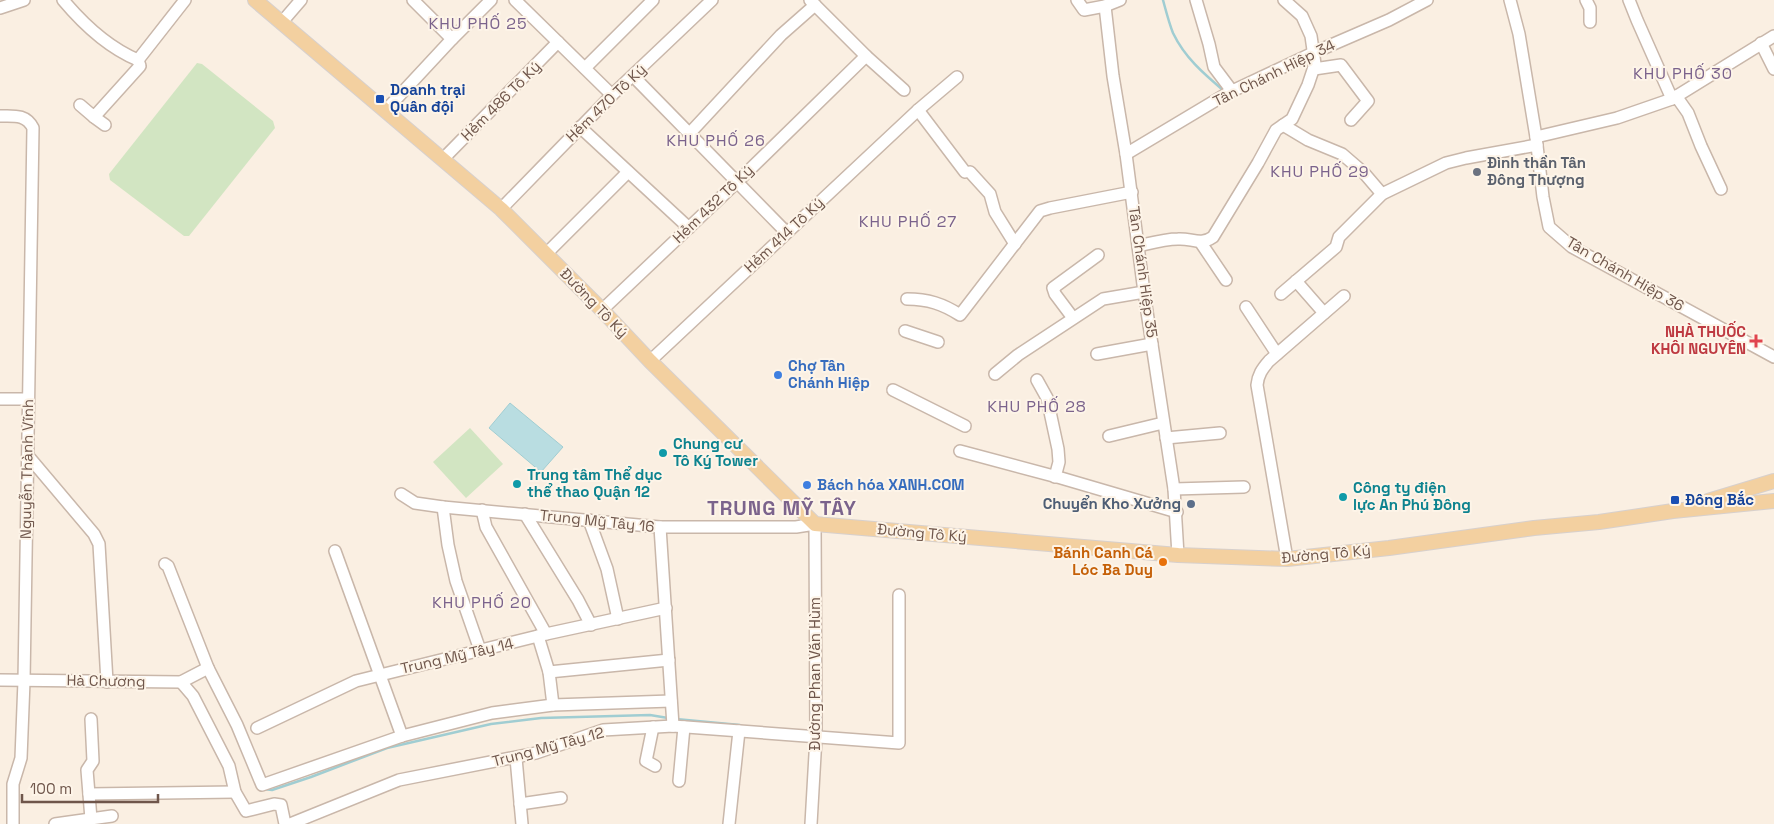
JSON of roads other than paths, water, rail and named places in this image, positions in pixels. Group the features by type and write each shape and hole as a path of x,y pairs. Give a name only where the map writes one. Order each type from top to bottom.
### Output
{"main road":[{"name":"Đường Tô Ký","path":"255,0 501,209 650,361 815,524 1178,555 1287,559 1389,548 1534,528 1599,522 1673,510 1774,500"},
{"name":"Đường Tô Ký","path":"1673,510 1774,481"}],"street":[{"path":"0,8 24,0"},
{"path":"63,0 82,22 123,54 138,60 140,66 94,117"},
{"path":"138,60 185,0"},
{"path":"282,22 301,0"},
{"path":"413,0 452,39"},
{"path":"386,110 491,0"},
{"path":"515,0 612,95"},
{"path":"585,68 653,0"},
{"name":"Hẻm 470 Tô Ký","path":"501,209 612,95 712,0"},
{"path":"1077,0 1084,10 1105,6 1120,0"},
{"path":"1196,0 1214,67 1232,91"},
{"path":"1138,246 1175,239 1207,241 1217,232 1276,130 1292,119 1314,69 1315,52 1311,36 1302,16 1284,0"},
{"name":"Tân Chánh Hiệp 34","path":"1126,154 1232,91 1389,20 1427,0"},
{"name":"Tân Chánh Hiệp 36","path":"1510,0 1519,34 1549,227 1572,247 1774,357"},
{"path":"1586,0 1590,8 1590,22"},
{"path":"1629,0 1639,26 1674,97 1688,114 1720,190"},
{"path":"689,134 812,2 866,56 904,90"},
{"name":"Tân Chánh Hiệp 35","path":"1105,6 1113,76 1132,192 1144,292 1174,488 1177,512 1178,555"},
{"path":"1282,294 1336,247 1339,237 1382,194 1446,163 1537,141 1617,118 1674,97 1774,36"},
{"name":"Hẻm 486 Tô Ký","path":"444,159 558,42"},
{"path":"1760,43 1774,69"},
{"name":"Hẻm 432 Tô Ký","path":"602,310 866,56"},
{"path":"1314,69 1341,65 1368,101 1352,120"},
{"path":"633,76 786,232"},
{"name":"Hẻm 414 Tô Ký","path":"650,361 786,232 918,110 957,77"},
{"path":"80,105 105,126"},
{"path":"918,110 968,172 990,194 995,212 1015,244"},
{"name":"Nguyễn Thành Vĩnh","path":"0,116 22,116 30,122 33,128 24,681 21,758 13,784 13,824"},
{"path":"1283,125 1308,140 1342,154 1364,173 1382,194"},
{"path":"580,127 689,228"},
{"path":"546,254 628,172"},
{"path":"907,299 923,299 938,303 960,316 1038,214 1044,210 1132,192"},
{"path":"1201,242 1226,280"},
{"path":"1073,318 1055,294 1053,288 1098,255"},
{"path":"1296,281 1324,313"},
{"path":"995,374 1018,355 1103,299 1144,292"},
{"path":"1287,559 1257,385 1263,367 1344,296"},
{"path":"1246,307 1276,354"},
{"path":"905,331 938,342"},
{"path":"1097,354 1152,344"},
{"path":"1037,380 1046,393 1058,449 1059,462 1055,477"},
{"path":"893,390 965,426"},
{"path":"0,399 28,399"},
{"path":"1109,436 1163,423"},
{"path":"1166,438 1220,433"},
{"path":"960,451 1177,512"},
{"path":"28,457 94,534 99,544 107,682"},
{"path":"1174,488 1244,487"},
{"name":"Trung Mỹ Tây 16","path":"401,494 416,503 443,507 660,527 796,526 815,524"},
{"path":"443,507 448,545 456,581 480,650"},
{"path":"482,510 486,527 542,635 553,705"},
{"path":"525,514 578,600 591,625"},
{"path":"589,520 607,569 618,619"},
{"name":"Đường Phan Văn Hùm","path":"811,824 816,737 815,524"},
{"path":"660,527 679,781"},
{"path":"335,551 402,736"},
{"path":"165,564 168,566 208,668 237,725 262,785 402,736 492,714 553,705 675,718"},
{"name":"Trung Mỹ Tây 12","path":"290,824 399,780 516,758 603,730 653,727 675,718 739,731 899,743 899,594"},
{"name":"Trung Mỹ Tây 14","path":"257,728 356,681 542,635 666,608"},
{"path":"549,672 669,660"},
{"name":"Hà Chương","path":"0,680 181,682 208,668"},
{"path":"181,682 193,696 229,766 235,792 246,811 274,804 281,805 285,824"},
{"path":"86,821 89,794 87,770 93,761 91,719"},
{"path":"653,727 646,761 654,766"},
{"path":"729,824 739,731"},
{"path":"516,758 522,824"},
{"path":"89,794 235,792"},
{"path":"520,804 561,798"},
{"path":"55,824 112,816"}],"water":[{"path":"510,403 563,447 541,472 489,428"}],"waterway":[{"path":"1163,0 1173,33 1183,50 1202,72 1224,91"},
{"path":"264,789 272,790 387,748 491,724 541,718 650,715 668,718"},
{"path":"676,719 740,725"}],"place":[{"name":"Doanh trại Quân đội","path":"380,99"},
{"name":"Đình thần Tân Đông Thượng","path":"1477,172"},
{"name":"NHÀ THUỐC KHÔI NGUYÊN","path":"1756,341"},
{"name":"Chợ Tân Chánh Hiệp","path":"778,375"},
{"name":"Chung cư Tô Ký Tower","path":"663,453"},
{"name":"Trung tâm Thể dục thể thao Quận 12","path":"517,484"},
{"name":"Bách hóa XANH.COM","path":"807,485"},
{"name":"Công ty điện lực An Phú Đông","path":"1343,497"},
{"name":"Đông Bắc","path":"1675,500"},
{"name":"Chuyển Kho Xưởng","path":"1191,504"},
{"name":"Bánh Canh Cá Lóc Ba Duy","path":"1163,562"}],"district":[{"name":"KHU PHỐ 25","path":"478,23"},
{"name":"KHU PHỐ 30","path":"1683,73"},
{"name":"KHU PHỐ 26","path":"716,140"},
{"name":"KHU PHỐ 29","path":"1320,171"},
{"name":"KHU PHỐ 27","path":"908,221"},
{"name":"KHU PHỐ 28","path":"1037,406"},
{"name":"TRUNG MỸ TÂY","path":"782,508"},
{"name":"KHU PHỐ 20","path":"482,602"}]}
